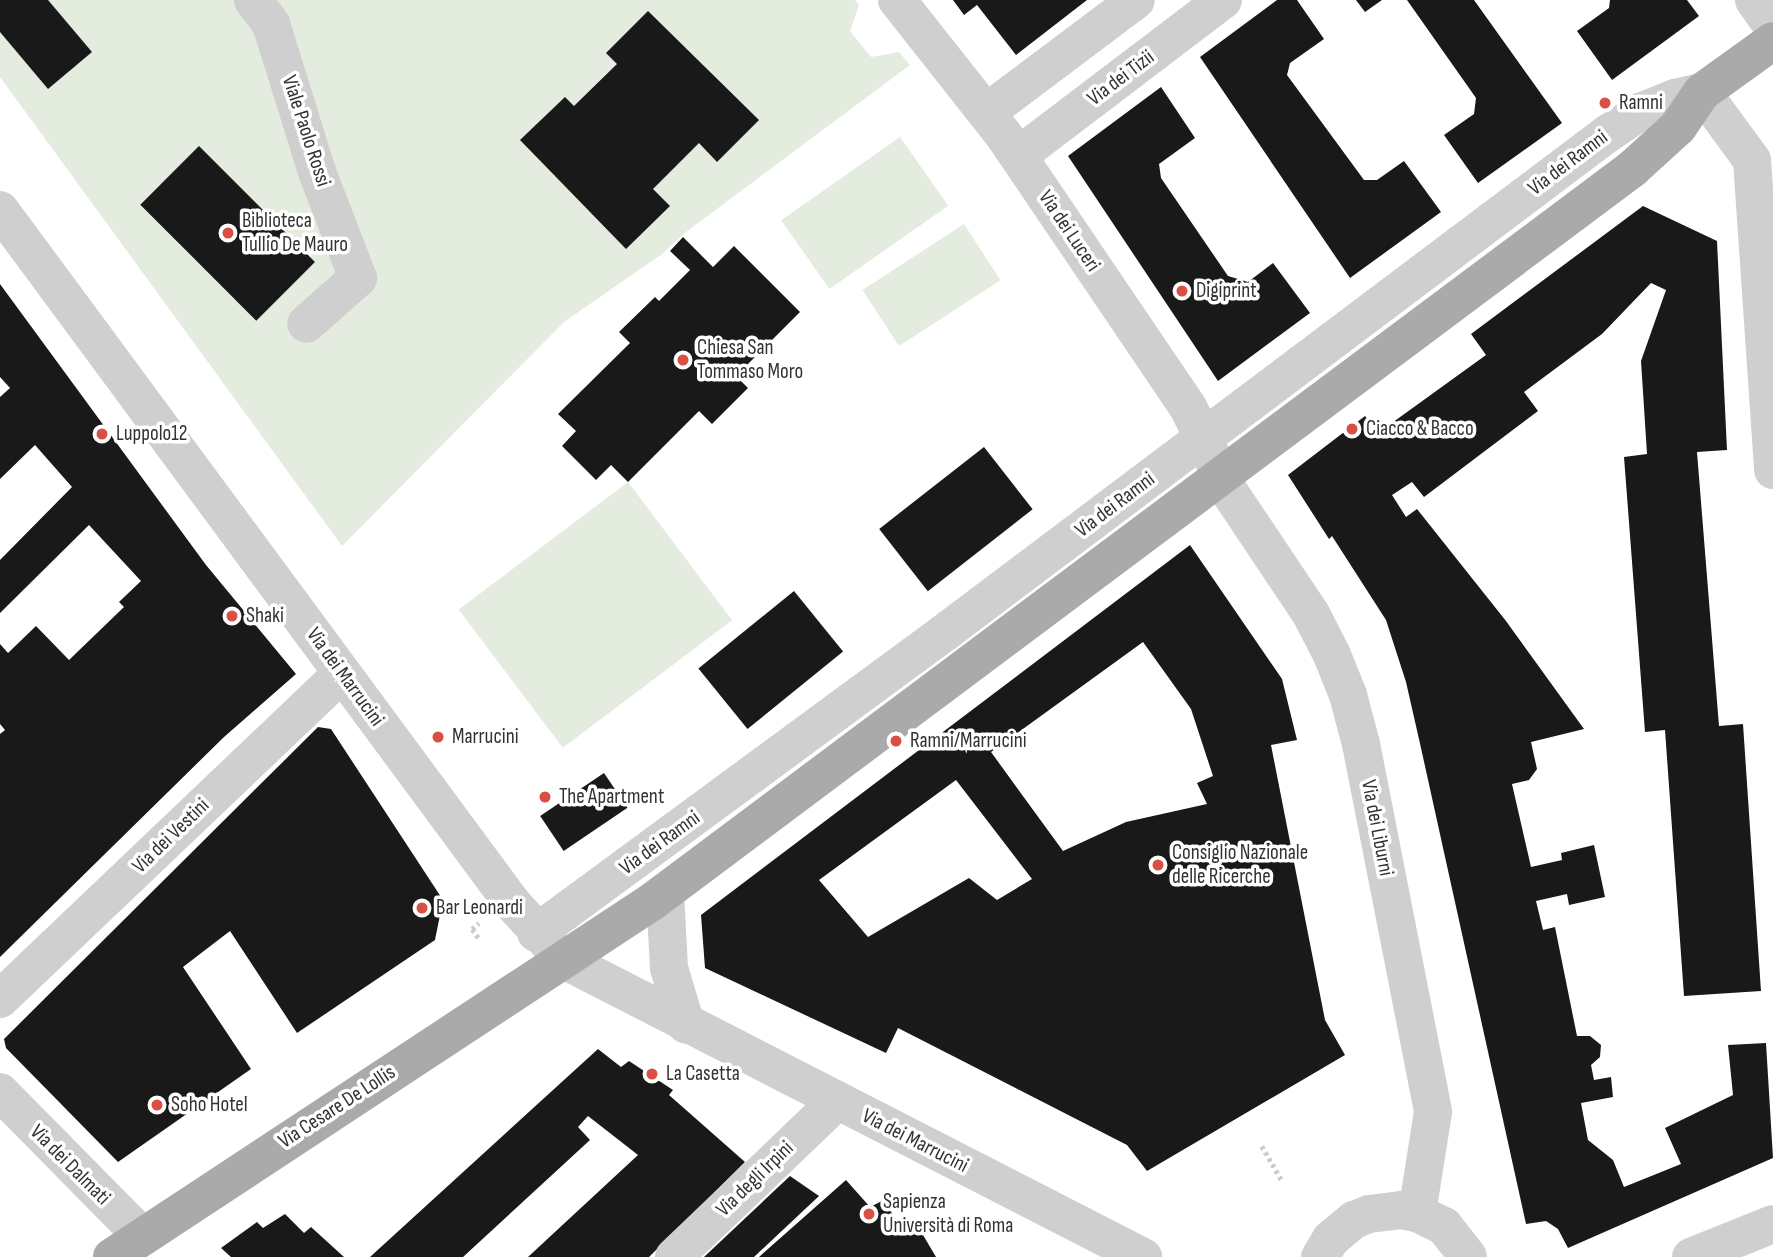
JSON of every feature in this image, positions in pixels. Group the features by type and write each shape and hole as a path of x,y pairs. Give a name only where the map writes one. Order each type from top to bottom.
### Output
{"main road":[{"name":"Via dei Ramni","path":"564,960 665,892 1633,168 1678,127 1702,92 1773,41"},
{"name":"Via Cesare De Lollis","path":"127,1246 564,960"}],"street":[{"name":"Viale Paolo Rossi","path":"253,0 271,24 317,172 358,278 306,324"},
{"name":"Via dei Luceri","path":"897,0 1018,155 1188,407 1221,475"},
{"path":"987,112 1136,0"},
{"name":"Via dei Tizii","path":"1018,155 1223,0"},
{"path":"1754,0 1773,27"},
{"path":"1702,92 1763,153 1773,470"},
{"name":"Via dei Ramni","path":"536,933 1205,438 1606,134 1651,107 1702,92"},
{"name":"Via dei Marrucini","path":"0,210 536,933 564,960 686,1025 1143,1257"},
{"name":"Via dei Liburni","path":"1221,475 1324,638 1355,721 1433,1112 1417,1213"},
{"name":"Via dei Vestini","path":"0,999 342,673"},
{"path":"665,892 669,968 686,1025"},
{"name":"Via dei Dalmati","path":"0,1092 127,1246"},
{"name":"Via degli Irpini","path":"674,1257 837,1101"},
{"path":"1320,1257 1331,1239 1354,1220 1385,1211 1417,1213 1444,1226 1468,1257"},
{"path":"1691,1257 1773,1224"}],"path":[{"path":"478,938 472,929 480,922"},
{"path":"1262,1146 1282,1180"}],"shaded area":[{"path":"0,0 855,0 859,5 850,31 871,57 899,52 910,65 686,232 662,254 564,322 342,546 0,77"},
{"path":"900,137 948,206 829,289 781,220"},
{"path":"964,224 1000,280 899,346 863,290"},
{"path":"628,482 732,620 563,748 459,610"}],"building":[{"path":"0,0 48,0 92,52 48,89 0,32"},
{"path":"953,0 1087,0 1016,55 977,5 964,15"},
{"path":"1277,0 1297,0 1324,39 1290,63 1287,75 1364,180 1377,180 1404,161 1441,212 1350,278 1200,57"},
{"path":"1356,0 1382,0 1365,12"},
{"path":"1407,0 1474,0 1562,123 1478,183 1444,135 1474,114 1476,98"},
{"path":"1610,0 1687,0 1699,16 1612,80 1577,31 1609,8"},
{"path":"648,11 759,120 717,162 699,143 653,189 670,206 626,249 520,140 565,97 574,106 617,64 606,53"},
{"path":"1161,87 1195,138 1159,164 1161,178 1228,276 1248,282 1273,263 1310,313 1218,381 1068,156"},
{"name":"Biblioteca Tullio De Mauro","path":"199,146 315,262 256,321 140,205"},
{"path":"1643,206 1717,241 1727,450 1697,452 1719,726 1743,724 1761,991 1684,996 1665,730 1645,732 1624,457 1647,454 1641,361 1666,290 1651,283 1602,334 1524,392 1538,411 1424,497 1412,482 1392,495 1406,517 1417,509 1506,621 1584,729 1531,742 1537,769 1529,780 1512,784 1531,867 1562,860 1561,853 1594,845 1605,897 1569,905 1567,894 1536,901 1543,930 1555,927 1577,1036 1590,1036 1601,1045 1600,1057 1591,1065 1594,1080 1611,1077 1613,1097 1581,1103 1588,1140 1613,1160 1624,1187 1681,1164 1665,1128 1733,1095 1728,1045 1766,1043 1773,1158 1568,1248 1558,1229 1546,1221 1526,1224 1406,682 1386,620 1332,536 1329,539 1288,475 1365,416 1378,433 1486,355 1471,334"},
{"name":"Chiesa San Tommaso Moro","path":"683,237 713,267 734,246 800,312 736,376 748,388 712,424 699,411 628,482 611,465 596,480 562,446 576,431 558,414 630,343 619,332 655,297 659,301 690,270 670,251"},
{"path":"0,284 206,565 296,674 224,737 0,957 0,734 5,730 0,724 0,644 8,653 36,626 69,660 124,607 119,602 141,581 89,525 0,613 0,560 72,487 35,445 0,479 0,397 10,388 0,377"},
{"path":"984,447 1033,509 928,591 879,529"},
{"name":"Consiglio Nazionale delle Ricerche","path":"1190,545 1282,679 1297,740 1271,745 1325,1020 1345,1055 1147,1171 1127,1145 898,1028 886,1053 705,968 701,915","holes":["1143,642 1191,709 1213,776 1197,783 1207,804 1126,822 1063,851 991,752","956,780 1032,879 997,900 969,878 868,937 819,880"]},
{"path":"794,591 843,652 747,729 698,668"},
{"path":"318,727 331,729 443,900 435,940 297,1033 230,931 183,967 251,1069 118,1162 6,1048 4,1039"},
{"path":"604,773 627,808 564,851 540,816"},
{"path":"598,1049 621,1067 629,1061 673,1090 669,1095 745,1162 649,1257 528,1257 638,1155 588,1116 578,1127 590,1140 463,1257 370,1257"},
{"path":"790,1176 819,1196 754,1257 704,1257"},
{"name":"Sapienza Università di Roma","path":"846,1180 870,1207 884,1200 900,1227 913,1218 936,1257 759,1257"},
{"path":"285,1214 304,1233 311,1227 344,1257 231,1257 221,1248 257,1222 263,1228"}],"place":[{"name":"Ramni","path":"1605,103"},
{"name":"Biblioteca Tullio De Mauro","path":"228,233"},
{"name":"Digiprint","path":"1182,291"},
{"name":"Chiesa San Tommaso Moro","path":"683,360"},
{"name":"Ciacco & Bacco","path":"1352,429"},
{"name":"Luppolo12","path":"102,434"},
{"name":"Shaki","path":"232,616"},
{"name":"Marrucini","path":"438,737"},
{"name":"Ramni/Marrucini","path":"896,741"},
{"name":"The Apartment","path":"545,797"},
{"name":"Consiglio Nazionale delle Ricerche","path":"1158,865"},
{"name":"Bar Leonardi","path":"422,908"},
{"name":"La Casetta","path":"652,1074"},
{"name":"Soho Hotel","path":"157,1105"},
{"name":"Sapienza Università di Roma","path":"869,1214"}]}
